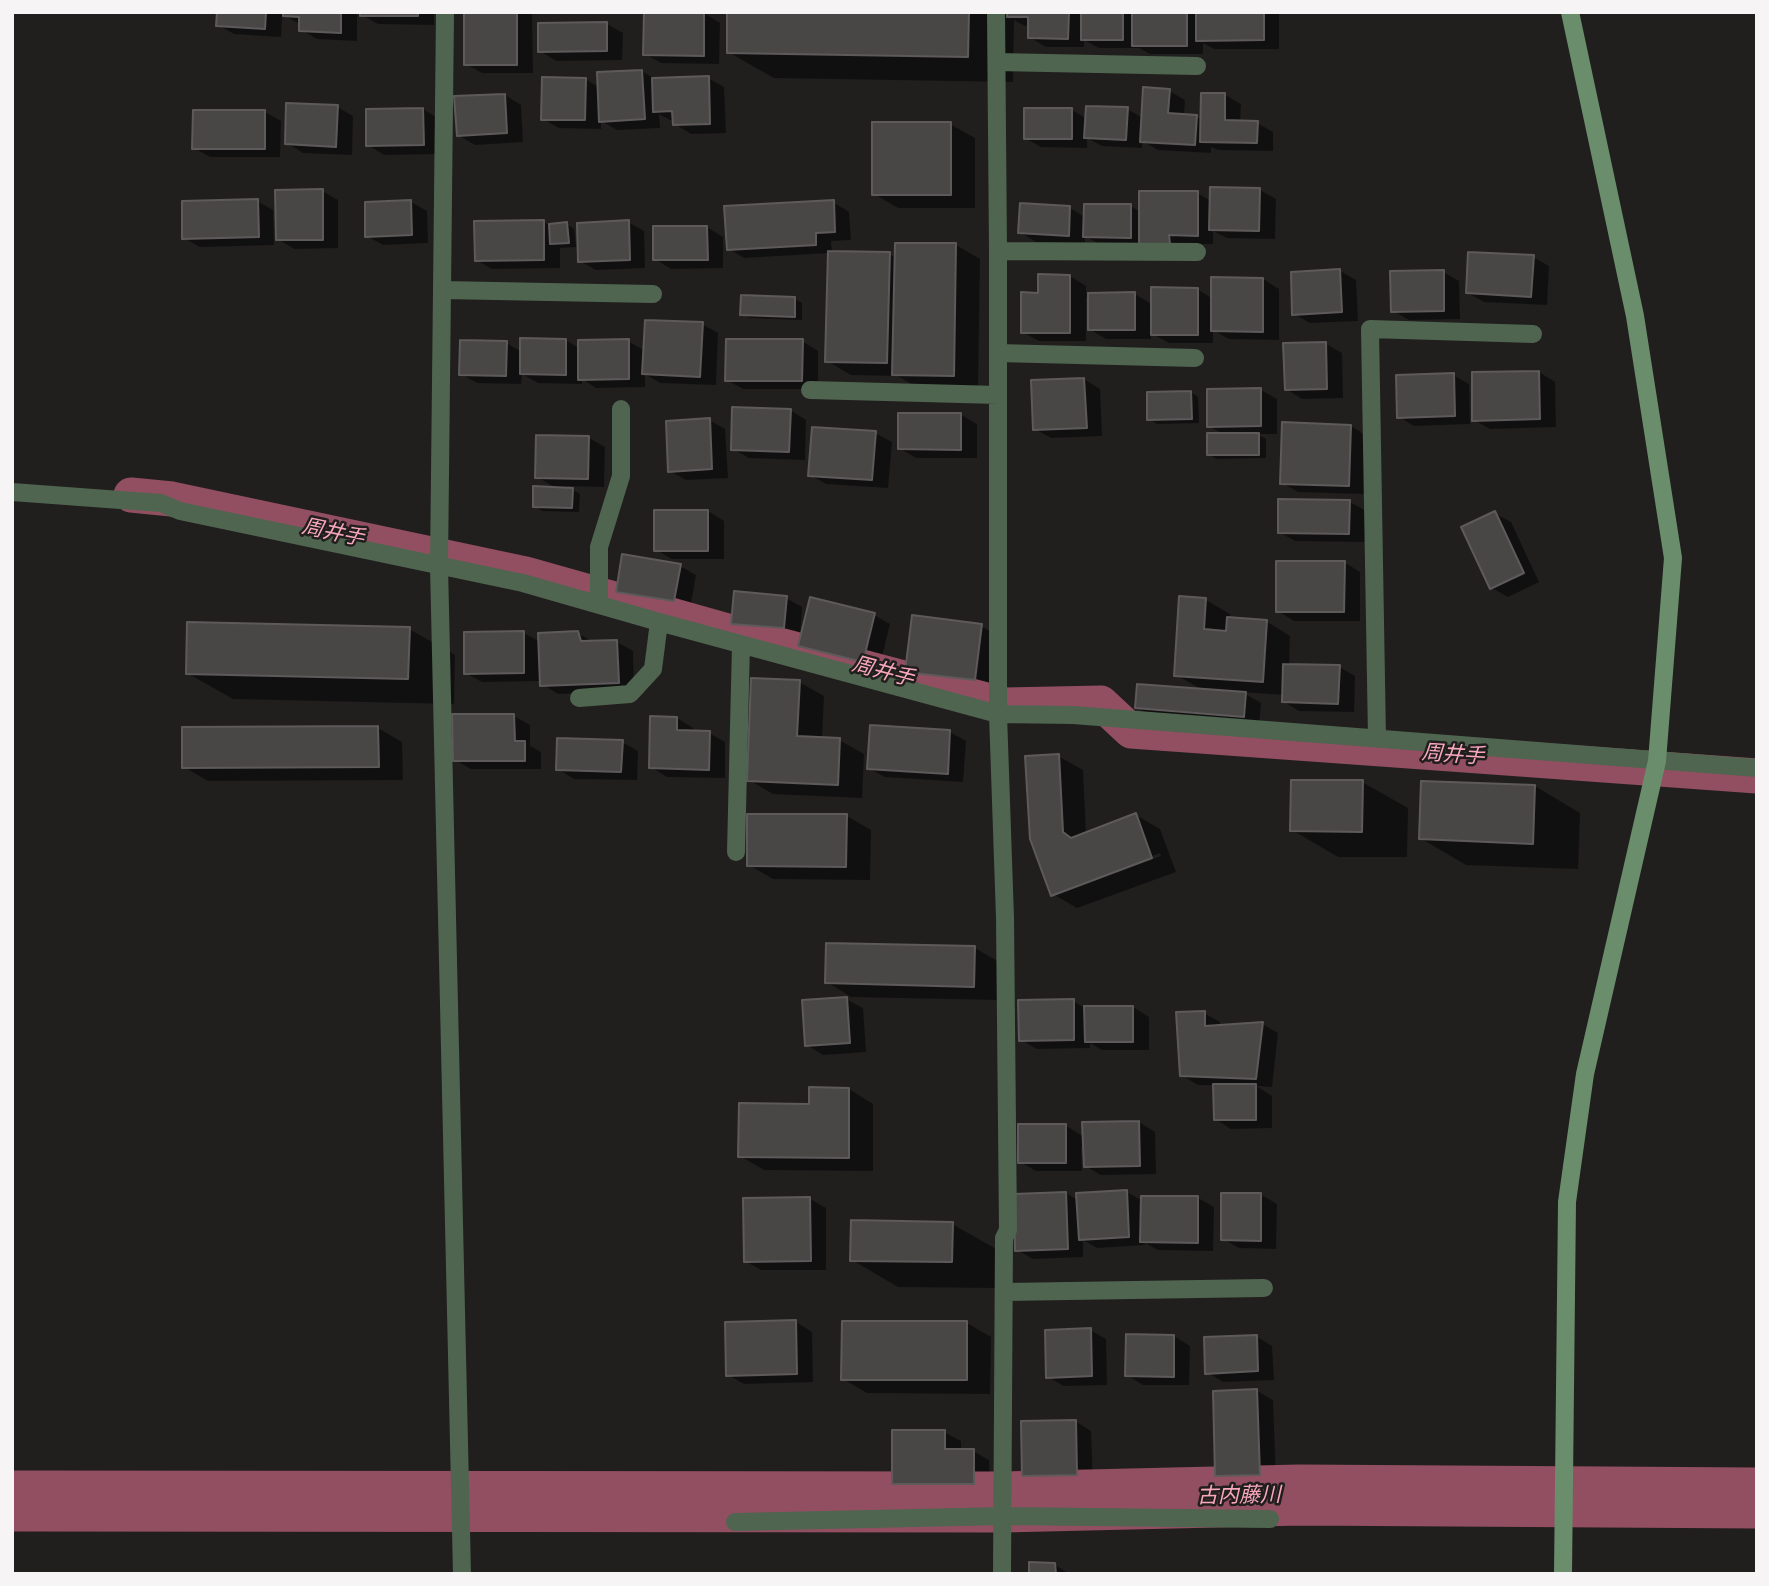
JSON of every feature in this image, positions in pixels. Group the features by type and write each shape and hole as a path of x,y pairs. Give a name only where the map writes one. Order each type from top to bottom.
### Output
{"street":[{"path":"445,12 439,566 462,1574"},
{"path":"996,12 998,714 1006,945 1008,1230 1004,1238 1002,1574"},
{"path":"1563,1574 1567,1202 1585,1074 1657,761 1673,558 1635,316 1570,12"},
{"path":"997,62 1196,66"},
{"path":"998,251 1197,252"},
{"path":"443,289 653,294"},
{"path":"1377,738 1370,329 1533,334"},
{"path":"998,353 1195,358"},
{"path":"810,390 998,395"},
{"path":"598,604 599,547 621,476 621,409"},
{"path":"12,492 161,503 180,511 523,583 998,714 1073,715 1757,768"},
{"path":"579,698 630,694 653,668 659,622"},
{"path":"736,852 741,644"},
{"path":"1004,1292 1265,1288"},
{"path":"735,1522 1004,1517 1270,1519"}],"building":[{"path":"217,12 266,12 265,29 216,26"},
{"path":"283,12 341,12 341,33 299,31 299,17 283,16"},
{"path":"360,12 418,12 418,16 360,16"},
{"path":"464,12 517,12 517,65 464,65"},
{"path":"644,12 704,12 704,56 643,55"},
{"path":"727,12 969,12 968,57 727,53"},
{"path":"1007,12 1069,12 1068,39 1028,38 1028,17 1007,17"},
{"path":"1081,12 1123,12 1123,40 1081,40"},
{"path":"1132,12 1187,12 1187,46 1132,46"},
{"path":"1196,12 1264,12 1264,40 1196,41"},
{"path":"607,22 607,51 538,52 538,23"},
{"path":"642,70 645,119 599,122 597,72"},
{"path":"709,76 710,124 673,125 672,111 653,112 652,78"},
{"path":"542,77 586,78 585,120 541,120"},
{"path":"1143,87 1170,89 1168,113 1197,115 1195,145 1140,142"},
{"path":"1201,93 1225,93 1225,120 1258,121 1257,143 1200,142"},
{"path":"505,94 507,133 457,136 454,96"},
{"path":"286,103 338,105 336,147 285,144"},
{"path":"1086,106 1128,107 1126,140 1084,138"},
{"path":"423,108 424,145 366,146 366,109"},
{"path":"1024,108 1072,108 1072,139 1024,139"},
{"path":"193,110 265,110 265,149 192,149"},
{"path":"872,122 951,122 951,195 872,195"},
{"path":"1210,187 1260,188 1259,231 1209,230"},
{"path":"323,189 323,240 276,240 275,190"},
{"path":"1139,191 1198,191 1198,236 1169,235 1170,244 1139,244"},
{"path":"258,199 259,237 182,239 182,201"},
{"path":"411,200 412,235 365,237 365,202"},
{"path":"834,200 835,232 816,233 816,245 727,250 724,206"},
{"path":"1020,203 1070,206 1069,236 1018,233"},
{"path":"1084,204 1131,204 1131,238 1083,237"},
{"path":"544,220 544,260 475,261 474,221"},
{"path":"629,220 630,260 578,262 577,223"},
{"path":"567,222 569,243 550,244 549,224"},
{"path":"653,226 707,226 708,260 653,260"},
{"path":"895,243 956,243 954,376 892,375"},
{"path":"828,251 890,252 887,363 825,362"},
{"path":"1468,252 1534,255 1531,297 1466,293"},
{"path":"1340,269 1342,312 1292,315 1291,272"},
{"path":"1444,270 1444,311 1391,312 1390,271"},
{"path":"1038,274 1070,275 1070,333 1021,333 1021,292 1038,293"},
{"path":"1211,277 1263,278 1263,332 1211,331"},
{"path":"1151,287 1198,288 1198,335 1151,335"},
{"path":"1135,292 1135,330 1088,330 1088,293"},
{"path":"741,295 795,297 795,317 740,315"},
{"path":"645,320 703,322 700,377 642,374"},
{"path":"520,338 566,339 566,375 520,374"},
{"path":"629,339 629,379 578,380 578,340"},
{"path":"726,339 803,339 802,381 725,381"},
{"path":"460,340 507,341 506,376 459,375"},
{"path":"1326,342 1327,389 1285,390 1283,343"},
{"path":"1539,371 1540,419 1472,421 1472,372"},
{"path":"1454,373 1455,416 1397,418 1396,375"},
{"path":"1084,378 1087,428 1033,430 1031,380"},
{"path":"1261,388 1261,426 1207,427 1207,389"},
{"path":"1191,391 1192,419 1147,420 1147,392"},
{"path":"732,407 791,409 789,452 731,450"},
{"path":"898,413 961,413 961,450 898,449"},
{"path":"710,418 712,469 668,472 666,421"},
{"path":"1282,422 1351,425 1349,486 1280,484"},
{"path":"812,427 876,431 872,480 808,476"},
{"path":"1207,433 1259,433 1259,455 1207,455"},
{"path":"536,435 589,436 588,479 535,478"},
{"path":"533,486 573,488 572,508 533,507"},
{"path":"1278,499 1350,500 1349,534 1278,533"},
{"path":"654,510 708,510 708,551 654,551"},
{"path":"1495,511 1524,573 1490,589 1461,527"},
{"path":"622,554 681,564 674,601 616,592"},
{"path":"1276,561 1345,561 1344,612 1276,612"},
{"path":"734,591 787,596 784,628 731,624"},
{"path":"1179,596 1206,598 1204,629 1226,631 1227,617 1267,620 1263,682 1174,676"},
{"path":"810,597 875,613 863,662 798,646"},
{"path":"912,615 982,624 975,680 905,672"},
{"path":"187,622 410,627 408,679 186,674"},
{"path":"524,631 524,673 464,674 464,632"},
{"path":"578,631 581,641 617,640 619,683 540,686 538,633"},
{"path":"1283,664 1340,665 1338,704 1282,702"},
{"path":"751,678 800,680 797,736 840,738 838,785 747,781"},
{"path":"1137,684 1246,692 1244,717 1135,708"},
{"path":"452,714 514,714 515,741 525,741 525,761 453,761"},
{"path":"650,716 677,717 677,730 710,731 709,770 649,768"},
{"path":"870,725 950,730 948,774 867,769"},
{"path":"378,726 379,767 182,768 182,727"},
{"path":"557,738 623,740 621,772 556,770"},
{"path":"1059,754 1063,832 1071,838 1136,813 1152,858 1051,896 1030,839 1025,756"},
{"path":"1291,780 1363,780 1362,832 1290,831"},
{"path":"1421,781 1535,785 1533,844 1419,839"},
{"path":"747,814 847,814 846,867 747,866"},
{"path":"826,943 975,946 974,987 825,983"},
{"path":"847,997 850,1043 805,1046 802,1000"},
{"path":"1074,999 1074,1040 1019,1041 1018,1000"},
{"path":"1084,1006 1133,1006 1133,1042 1085,1042"},
{"path":"1205,1011 1205,1026 1263,1022 1256,1079 1180,1076 1176,1012"},
{"path":"1213,1084 1256,1084 1256,1120 1214,1120"},
{"path":"809,1087 849,1088 849,1158 738,1157 739,1103 809,1104"},
{"path":"1139,1121 1140,1166 1084,1167 1082,1122"},
{"path":"1018,1124 1066,1124 1066,1163 1018,1163"},
{"path":"1127,1190 1129,1237 1079,1240 1076,1193"},
{"path":"1066,1192 1068,1249 1015,1251 1014,1194"},
{"path":"1221,1193 1261,1193 1261,1241 1221,1240"},
{"path":"1141,1196 1198,1196 1198,1243 1140,1242"},
{"path":"810,1197 811,1261 744,1262 743,1198"},
{"path":"851,1220 953,1222 952,1262 850,1261"},
{"path":"796,1320 797,1374 726,1376 725,1322"},
{"path":"842,1321 967,1321 967,1380 841,1380"},
{"path":"1091,1328 1092,1376 1046,1378 1045,1330"},
{"path":"1126,1334 1174,1335 1174,1377 1125,1376"},
{"path":"1257,1335 1258,1371 1205,1374 1204,1337"},
{"path":"1257,1389 1260,1475 1215,1476 1213,1391"},
{"path":"1076,1420 1077,1475 1022,1476 1021,1421"},
{"path":"892,1430 945,1430 945,1449 974,1449 974,1484 892,1484"},
{"path":"1029,1562 1055,1563 1056,1574 1029,1574"}],"waterway":[{"name":"周井手","path":"131,495 172,499 526,574 1005,705 1101,703 1131,731 1757,776"},
{"name":"古内藤川","path":"12,1501 1003,1502 1300,1495 1757,1498"}]}
